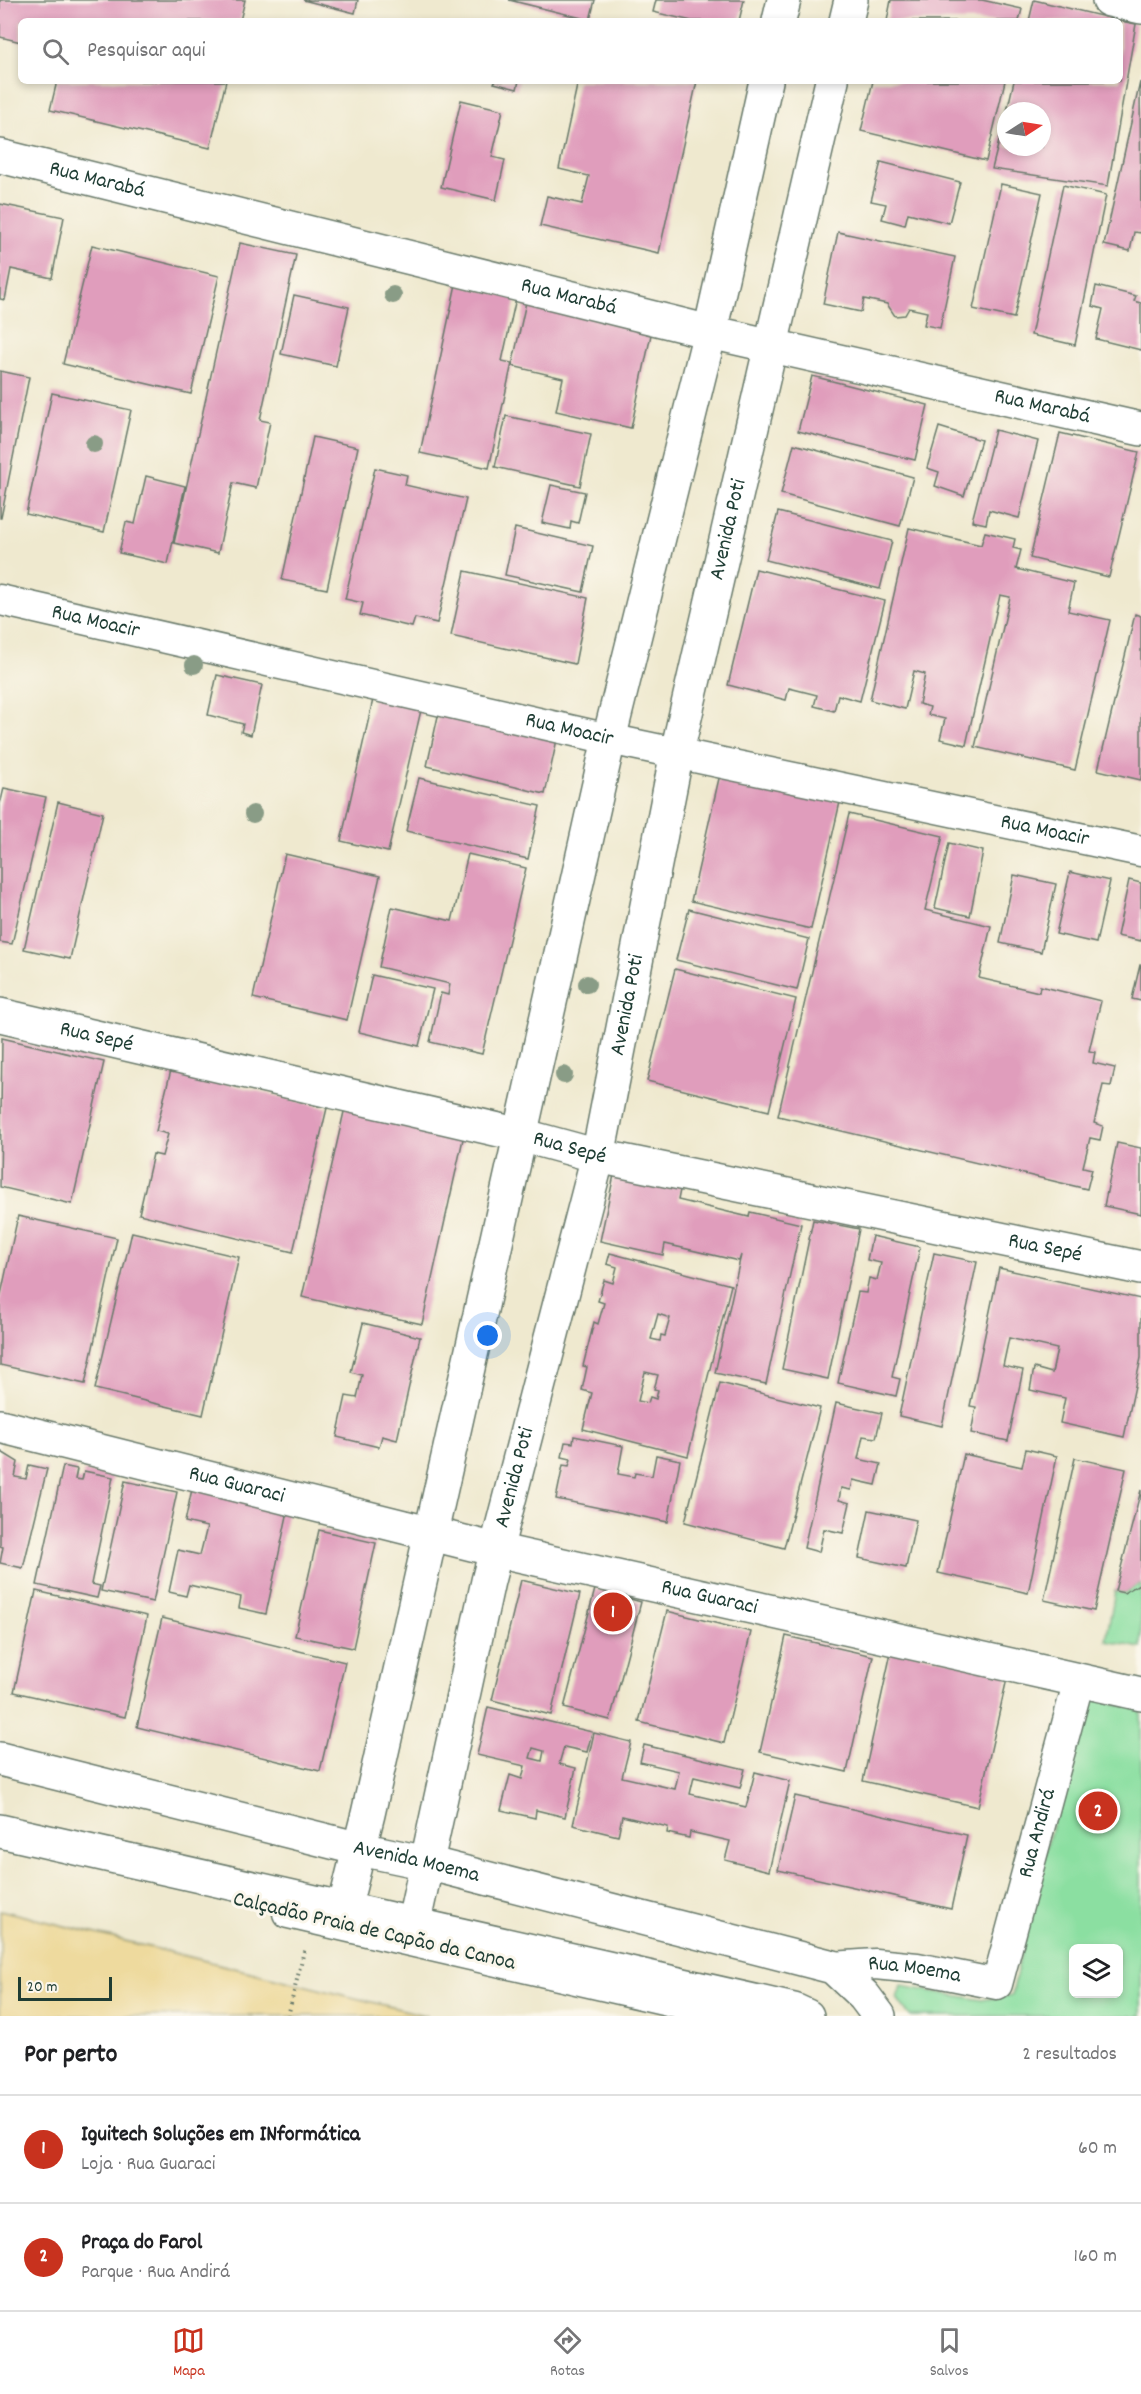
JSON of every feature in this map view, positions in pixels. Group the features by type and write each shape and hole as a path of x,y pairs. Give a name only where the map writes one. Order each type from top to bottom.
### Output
{"main road":[{"path":"780,18 784,0"},
{"path":"847,18 851,0"},
{"path":"1109,0 1141,7"},
{"path":"344,1909 360,1849 429,1534 522,1135 609,739 710,332 765,84"},
{"name":"Avenida Poti","path":"412,1926 496,1550 598,1156 677,752 831,84"},
{"name":"Rua Marabá","path":"0,156 710,332 1141,429"},
{"name":"Rua Sepé","path":"0,1015 522,1135 598,1156 1141,1268"},
{"name":"Rua Guaraci","path":"0,1426 496,1550 1141,1694"},
{"name":"Avenida Moema","path":"0,1759 360,1849 427,1863 833,1968"},
{"path":"0,1831 800,2013"},
{"path":"833,1968 864,1996 879,2016"}],"street":[{"name":"Rua Moacir","path":"0,600 609,739 1141,851"},
{"name":"Rua Andirá","path":"997,1984 1079,1680"},
{"name":"Calçadão Praia de Capão da Canoa","path":"0,1846 676,2002 748,2016"},
{"name":"Rua Moema","path":"833,1968 875,1964 906,1967 997,1984"}],"path":[{"path":"288,2016 312,1918"}],"green space":[{"path":"1141,1583 1141,1648 1106,1641 1115,1591 1125,1593"},
{"path":"1085,1696 1141,1710 1141,2016 910,2016 897,1998 901,1986 982,2000 1012,1995 1030,1912"}],"sand":[{"path":"0,1910 428,2016 0,2016"}],"building":[{"path":"0,0 245,0 241,18 18,18 18,41 0,37"},
{"path":"303,0 358,0 355,13"},
{"path":"509,0 595,0 590,18 582,18"},
{"path":"656,0 744,0 740,18 679,18 653,12"},
{"path":"891,0 982,0 1022,9 1020,18 888,18"},
{"path":"1034,0 1110,18 1030,18"},
{"path":"1123,22 1136,24 1108,186 992,169 997,149 997,156 1051,156 1051,102 1009,102 1013,84 1123,84"},
{"path":"1140,82 1141,233 1134,232 1130,251 1104,245"},
{"path":"56,84 225,84 210,148 50,110"},
{"path":"498,84 518,84 517,89"},
{"path":"577,84 696,84 659,253 540,226 547,196 582,204 589,176 559,169"},
{"path":"872,84 1004,84 1000,102 997,102 997,115 986,161 861,131"},
{"path":"461,100 503,110 492,157 505,160 496,200 441,187"},
{"path":"881,162 960,182 949,223 908,213 905,225 882,219 886,204 871,201"},
{"path":"1001,184 1042,193 1014,318 973,309"},
{"path":"1063,185 1106,195 1075,345 1031,335"},
{"path":"0,204 64,217 52,278 11,269 5,300 0,299"},
{"path":"838,232 955,257 940,328 924,325 927,312 909,308 905,315 895,316 887,304 864,299 861,312 823,304"},
{"path":"240,243 296,255 260,420 270,422 256,488 233,483 218,553 174,543"},
{"path":"92,245 219,276 191,394 63,364"},
{"path":"456,284 516,298 502,361 512,363 489,468 420,453"},
{"path":"1096,286 1136,296 1134,301 1141,303 1141,350 1096,339 1103,309 1092,306"},
{"path":"294,295 349,307 336,366 281,354"},
{"path":"526,302 652,330 631,428 556,411 563,378 512,366"},
{"path":"0,371 29,377 1,518 0,518"},
{"path":"812,376 928,405 915,460 798,431"},
{"path":"52,393 131,410 104,532 26,514"},
{"path":"506,416 591,434 580,486 495,467"},
{"path":"939,427 981,440 964,496 935,486 939,472 927,468"},
{"path":"995,430 1038,441 1019,518 989,510 986,524 972,521"},
{"path":"1060,433 1139,452 1109,577 1030,558"},
{"path":"313,437 358,447 327,589 282,580"},
{"path":"794,444 913,477 900,526 781,494"},
{"path":"375,468 407,475 405,485 466,499 437,623 415,618 412,627 360,615 363,603 345,599"},
{"path":"146,476 185,486 168,564 119,553 126,522 135,524"},
{"path":"551,485 585,492 578,523 571,521 570,529 542,523"},
{"path":"778,512 892,541 880,589 766,560"},
{"path":"515,528 593,546 583,592 505,575"},
{"path":"909,528 981,545 985,532 1015,539 1013,548 1021,550 1016,569 1074,583 1068,611 1110,620 1075,770 975,747 1010,597 1000,595 966,745 940,739 945,719 928,715 930,707 919,704 925,674 914,671 905,709 870,700"},
{"path":"756,569 885,601 860,701 838,695 834,711 814,706 817,695 789,688 786,700 728,685"},
{"path":"465,571 588,598 575,664 451,636"},
{"path":"1135,614 1141,616 1141,780 1098,770"},
{"path":"217,675 262,685 251,735 241,732 243,724 208,715"},
{"path":"374,695 422,706 388,852 341,841"},
{"path":"440,707 558,735 545,794 427,766"},
{"path":"720,774 840,802 811,929 691,901"},
{"path":"419,778 540,806 528,859 406,831"},
{"path":"4,788 46,797 12,944 0,942 0,805"},
{"path":"58,802 103,813 70,959 24,949"},
{"path":"849,814 943,836 925,910 991,926 979,978 1039,992 1040,986 1101,1001 1089,1051 1095,1052 1093,1063 1115,1068 1111,1086 1103,1085 1094,1123 1103,1126 1100,1140 1090,1138 1083,1167 1092,1169 1087,1189 778,1116"},
{"path":"949,843 983,851 970,916 935,908"},
{"path":"285,854 380,876 347,1020 253,998"},
{"path":"468,854 526,868 482,1054 430,1042 441,993 448,995 450,984 379,967 392,907 452,921"},
{"path":"1070,872 1110,881 1096,943 1056,934"},
{"path":"1014,875 1056,884 1041,952 1000,943"},
{"path":"1129,880 1141,883 1141,941 1117,936"},
{"path":"689,909 809,939 797,990 676,960"},
{"path":"1141,965 1141,1001 1132,999"},
{"path":"675,969 796,999 769,1111 647,1081"},
{"path":"372,975 433,989 419,1046 359,1032"},
{"path":"2,1038 104,1062 72,1204 0,1187"},
{"path":"171,1070 327,1108 293,1252 139,1214 153,1154 162,1156 168,1134 156,1131"},
{"path":"346,1103 465,1130 422,1324 302,1297"},
{"path":"1117,1143 1141,1148 1141,1214 1104,1206"},
{"path":"615,1170 681,1185 678,1200 749,1217 750,1212 801,1224 766,1384 715,1373 741,1255 739,1261 665,1244 663,1255 600,1241"},
{"path":"18,1216 117,1238 85,1384 0,1365 0,1299"},
{"path":"813,1220 859,1229 828,1379 782,1369"},
{"path":"132,1232 239,1257 203,1415 95,1389"},
{"path":"872,1236 920,1247 892,1377 900,1379 896,1396 838,1383 858,1292 866,1293 869,1278 877,1280 881,1263 867,1260"},
{"path":"610,1253 731,1285 688,1456 583,1429 592,1393 582,1390 587,1367 583,1366 594,1322 598,1324 604,1303 598,1301 604,1280 613,1283 617,1267 607,1264","holes":["658,1314 670,1318 665,1336 661,1335 660,1341 651,1339","645,1372 658,1375 654,1389 658,1390 656,1399 650,1397 648,1403 638,1401"]},
{"path":"934,1253 977,1262 942,1426 899,1416"},
{"path":"999,1268 1141,1299 1141,1358 1124,1437 1060,1423 1065,1398 1030,1390 1034,1368 1052,1373 1057,1349 1009,1338 1003,1366 1023,1370 1008,1441 971,1433 976,1407 970,1406"},
{"path":"363,1323 420,1337 397,1440 382,1436 379,1447 337,1437 346,1396 357,1398 362,1375 351,1372"},
{"path":"720,1383 820,1408 784,1548 685,1522"},
{"path":"836,1403 882,1413 876,1438 863,1436 858,1459 881,1464 876,1485 853,1480 851,1490 841,1488 839,1500 850,1503 843,1533 824,1529 819,1552 804,1548"},
{"path":"574,1436 623,1446 618,1474 634,1477 635,1473 652,1476 656,1455 680,1460 668,1522 556,1499 563,1465 569,1466 571,1459 562,1457 565,1442 573,1443"},
{"path":"1026,1449 1057,1456 1028,1593 938,1573 964,1454 1022,1467"},
{"path":"0,1451 18,1462 15,1477 26,1479 29,1465 47,1469 23,1568 0,1563 3,1547 0,1546"},
{"path":"1075,1458 1126,1469 1094,1611 1044,1600"},
{"path":"63,1466 77,1469 75,1479 82,1480 84,1471 113,1477 91,1584 100,1586 97,1598 37,1585"},
{"path":"125,1481 177,1492 153,1602 101,1591"},
{"path":"192,1489 288,1511 266,1614 239,1608 241,1597 189,1585 186,1596 169,1592 178,1550 200,1555 207,1527 185,1522"},
{"path":"1141,1490 1141,1583 1124,1593 1115,1591"},
{"path":"869,1510 916,1520 906,1568 859,1558"},
{"path":"319,1530 376,1543 353,1648 295,1636"},
{"path":"521,1580 580,1594 551,1715 492,1700"},
{"path":"595,1589 641,1602 610,1720 564,1708"},
{"path":"36,1591 147,1616 125,1717 14,1692"},
{"path":"667,1611 751,1632 724,1743 639,1722"},
{"path":"162,1618 345,1662 320,1771 137,1727"},
{"path":"786,1636 873,1656 847,1772 760,1752"},
{"path":"892,1648 1008,1674 978,1807 863,1781"},
{"path":"488,1707 592,1732 587,1752 564,1747 559,1764 576,1768 565,1817 536,1810 535,1818 501,1810 510,1775 522,1779 525,1766 477,1755","holes":["533,1748 544,1751 542,1761 530,1758"]},
{"path":"594,1733 631,1742 622,1777 675,1789 679,1771 640,1762 644,1745 745,1769 740,1788 694,1777 690,1794 746,1807 755,1772 790,1781 769,1871 725,1860 730,1841 690,1832 689,1838 667,1833 668,1827 622,1816 618,1836 573,1825"},
{"path":"795,1796 967,1835 951,1909 778,1870"}],"place":[{"name":"Iguitech Soluções em INformática","path":"613,1612"},
{"name":"Praça do Farol","path":"1098,1811"}]}
